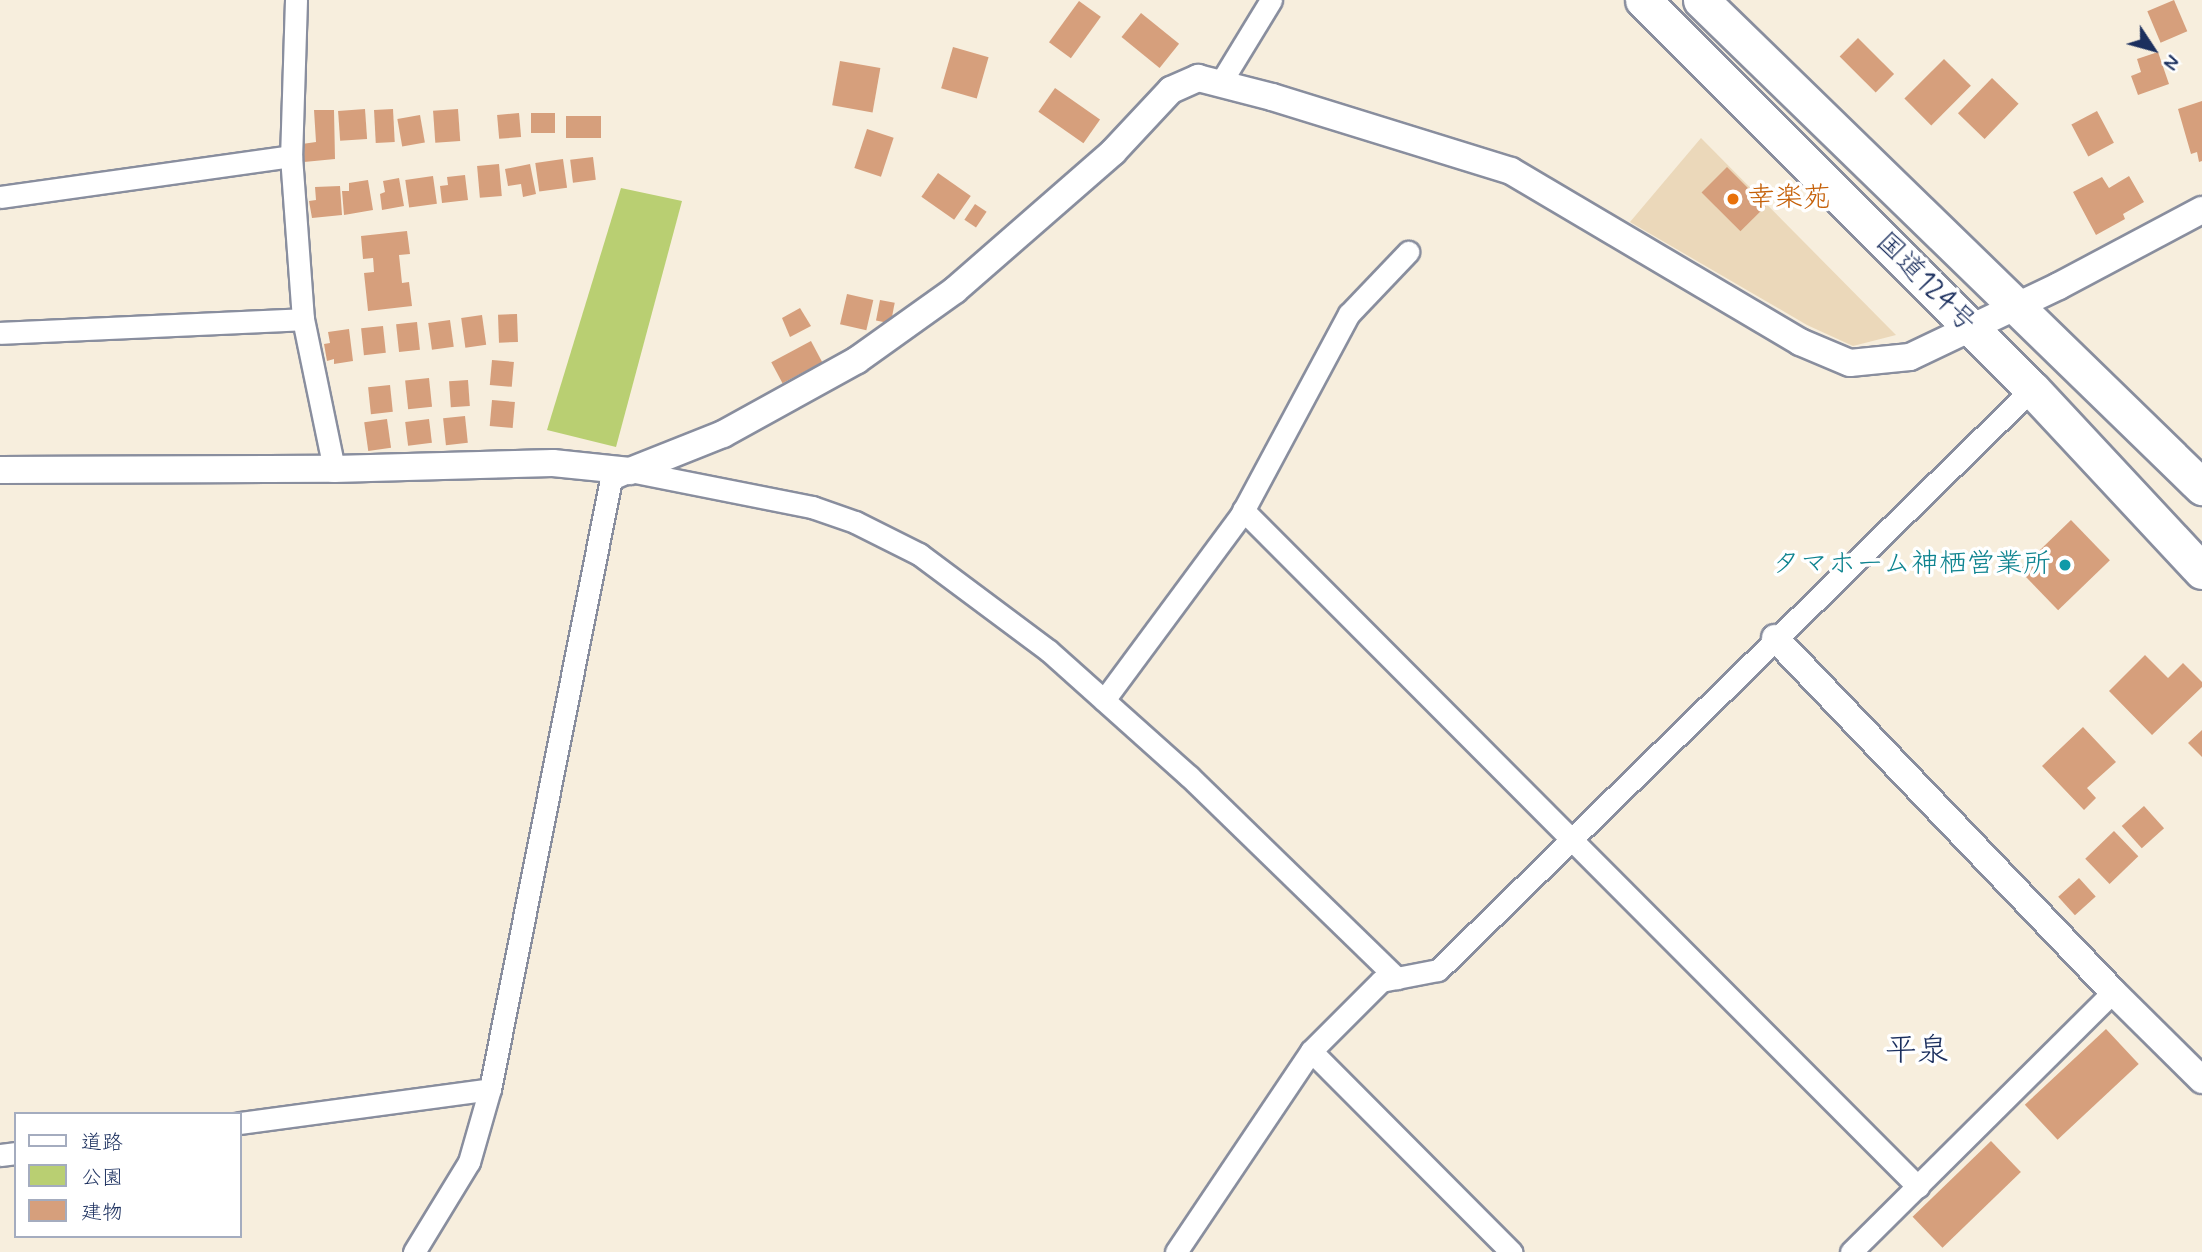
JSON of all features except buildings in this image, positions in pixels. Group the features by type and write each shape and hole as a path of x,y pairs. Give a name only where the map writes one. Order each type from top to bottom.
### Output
{"highway":[{"name":"国道124号","path":"1643,0 2032,388 2202,570"},
{"name":"国道124号","path":"1701,0 2202,487"}],"street":[{"path":"296,0 291,156 303,319 334,469"},
{"path":"1221,82 1271,0"},
{"path":"414,1252 469,1162 490,1089 611,479 723,434 857,360 955,290 1032,226 1113,152 1171,90 1198,78 1221,82 1511,171 1582,210 1800,342 1850,363 1910,357 2059,286 2202,210"},
{"path":"0,197 291,156"},
{"path":"1104,700 1243,510 1349,314 1408,252"},
{"path":"0,333 303,319"},
{"path":"1176,1252 1311,1051 1381,981 1438,970 2032,388"},
{"path":"0,470 334,469 553,463 630,471 812,507 855,522 919,554 1049,651 1189,776 1397,978"},
{"path":"1243,510 1918,1187"},
{"path":"1775,638 2112,992 2202,1080"},
{"path":"1851,1252 2112,992"},
{"path":"1311,1051 1511,1252"},
{"path":"242,1123 490,1089"}],"shaded area":[{"path":"1701,138 1896,335 1853,346 1807,325 1630,222"}],"green space":[{"path":"621,188 682,201 616,447 547,430"}],"place":[{"name":"幸楽苑","path":"1733,199"},
{"name":"タマホーム神栖営業所","path":"2065,565"}],"district":[{"name":"平泉","path":"1917,1051"}]}
